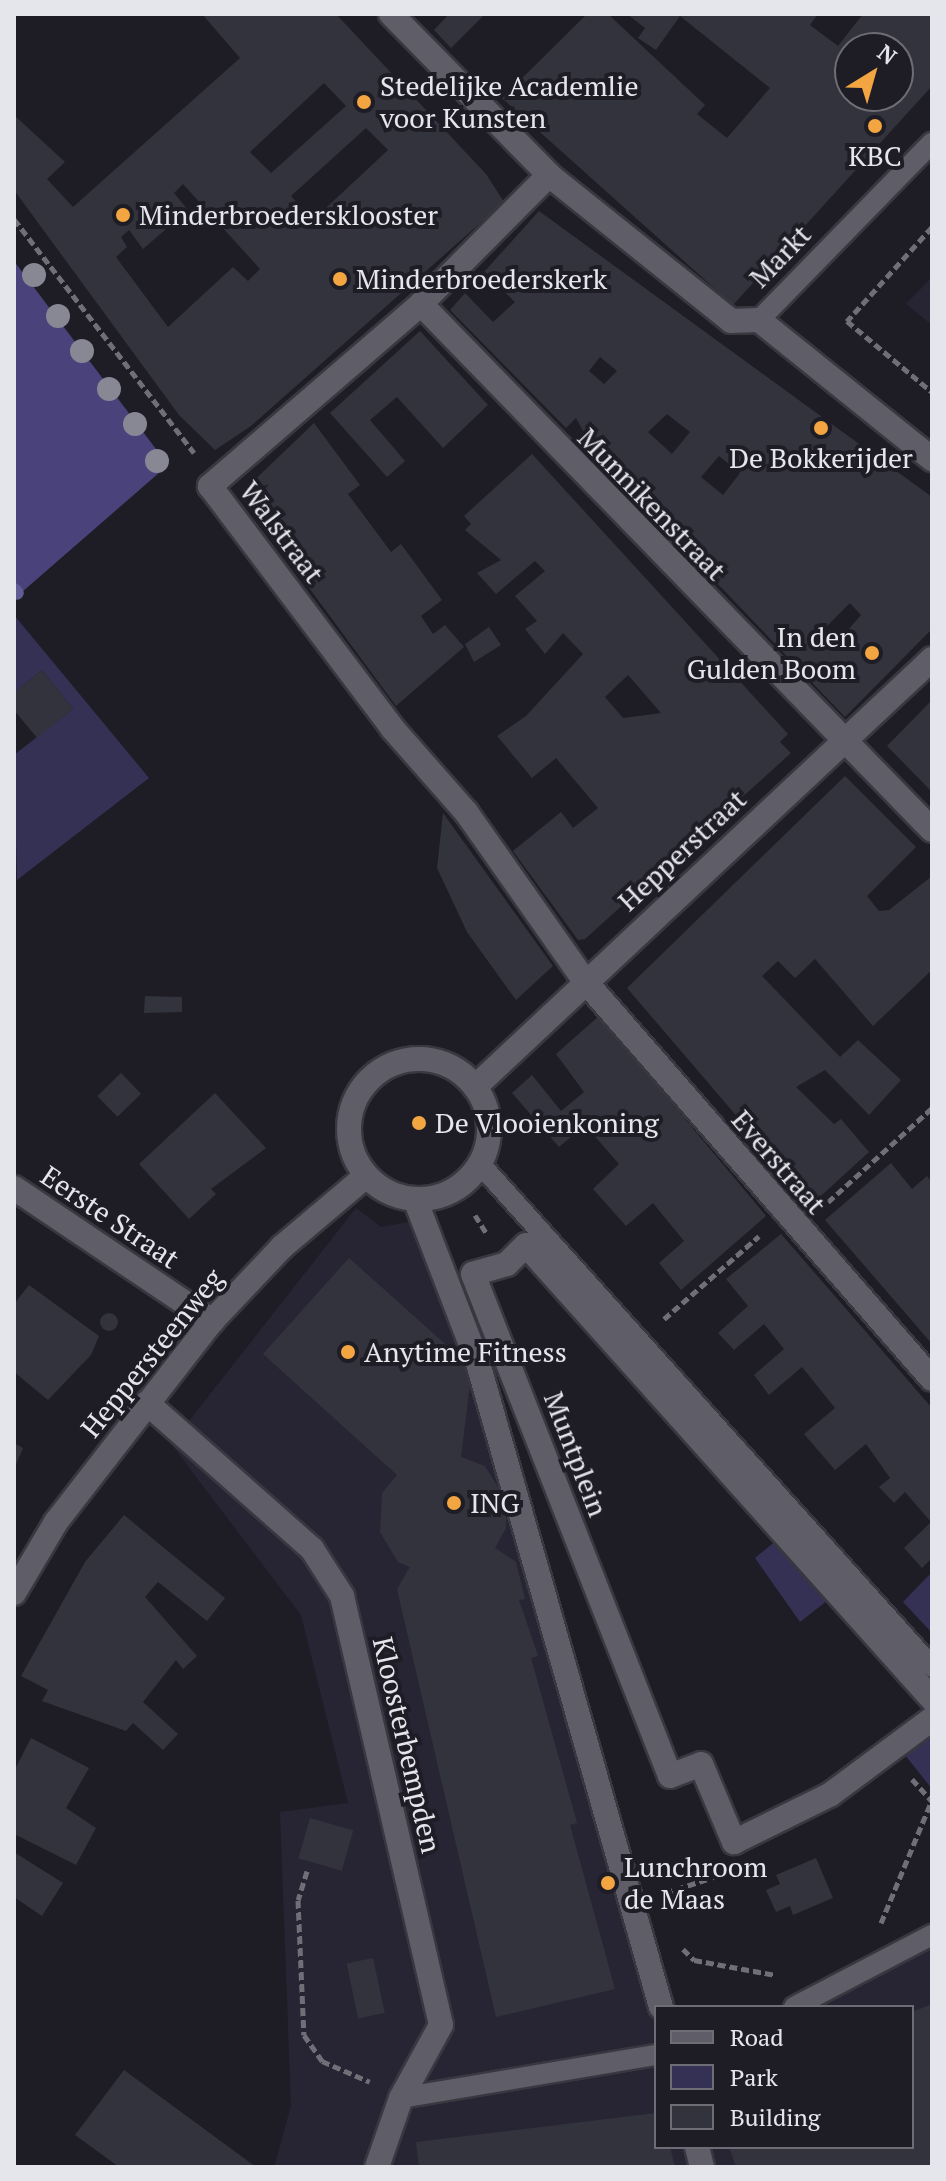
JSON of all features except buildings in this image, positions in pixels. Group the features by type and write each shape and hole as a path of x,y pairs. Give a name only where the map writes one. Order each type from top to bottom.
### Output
{"street":[{"path":"391,14 549,175 731,321 759,320"},
{"name":"Walstraat","path":"549,175 421,304 210,486 393,729 466,812 584,980"},
{"name":"Munnikenstraat","path":"421,304 842,744 932,830"},
{"name":"Markt","path":"759,320 932,459"},
{"name":"Hepperstraat","path":"475,1087 584,980 932,659"},
{"name":"Everstraat","path":"584,980 932,1379"},
{"path":"418,1059 447,1064 475,1087 489,1124 480,1164 460,1186 415,1199 366,1176 349,1125 367,1081 418,1059"},
{"name":"Heppersteenweg","path":"14,1593 56,1522 212,1321 282,1247 366,1176"},
{"name":"Eerste Straat","path":"14,1188 212,1321"},
{"path":"415,1199 478,1363 635,1902 661,2005"},
{"name":"Muntplein","path":"932,1699 526,1245 507,1264 473,1274 670,1776 701,1764 734,1842 831,1794 932,1719"},
{"name":"Kloosterbempden","path":"147,1403 312,1549 342,1596 441,2025 401,2098 377,2167"}],"lane":[{"name":"Markt","path":"759,320 932,143"},
{"path":"480,1164 932,1667"},
{"path":"798,2005 872,1970 932,1935"},
{"path":"401,2098 654,2055"}],"path":[{"path":"14,219 185,442"},
{"path":"932,227 847,321 932,392"},
{"path":"460,1186 507,1264"},
{"path":"872,1970 885,1900 931,1802"},
{"path":"307,1871 298,1900 304,2035 322,2061 401,2098"},
{"path":"725,1874 635,1902 694,1960 829,1991"}],"shaded area":[{"path":"14,261 168,465 14,599"},
{"path":"932,277 932,325 906,304"},
{"path":"356,1208 381,1227 436,1217 676,2005 654,2005 654,2149 914,2149 914,2005 794,2005 932,1935 932,2167 274,2167 291,2106 280,1812 348,1803 301,1615 171,1444"}],"green space":[{"path":"14,615 149,778 17,880 14,755 73,709 42,670 14,693"},
{"path":"784,1534 837,1593 800,1622 755,1558"},
{"path":"929,1575 932,1578 932,1633 903,1602"},
{"path":"932,1724 932,1789 901,1750"}],"waterway":[{"path":"14,590 17,593"}],"place":[{"name":"Stedelijke Academlie voor Kunsten","path":"364,102"},
{"name":"KBC","path":"875,126"},
{"name":"Minderbroedersklooster","path":"123,215"},
{"name":"Minderbroederskerk","path":"340,279"},
{"name":"De Bokkerijder","path":"821,428"},
{"name":"In den Gulden Boom","path":"872,653"},
{"name":"De Vlooienkoning","path":"419,1123"},
{"name":"Anytime Fitness","path":"348,1352"},
{"name":"ING","path":"454,1503"},
{"name":"Lunchroom de Maas","path":"608,1883"}]}
